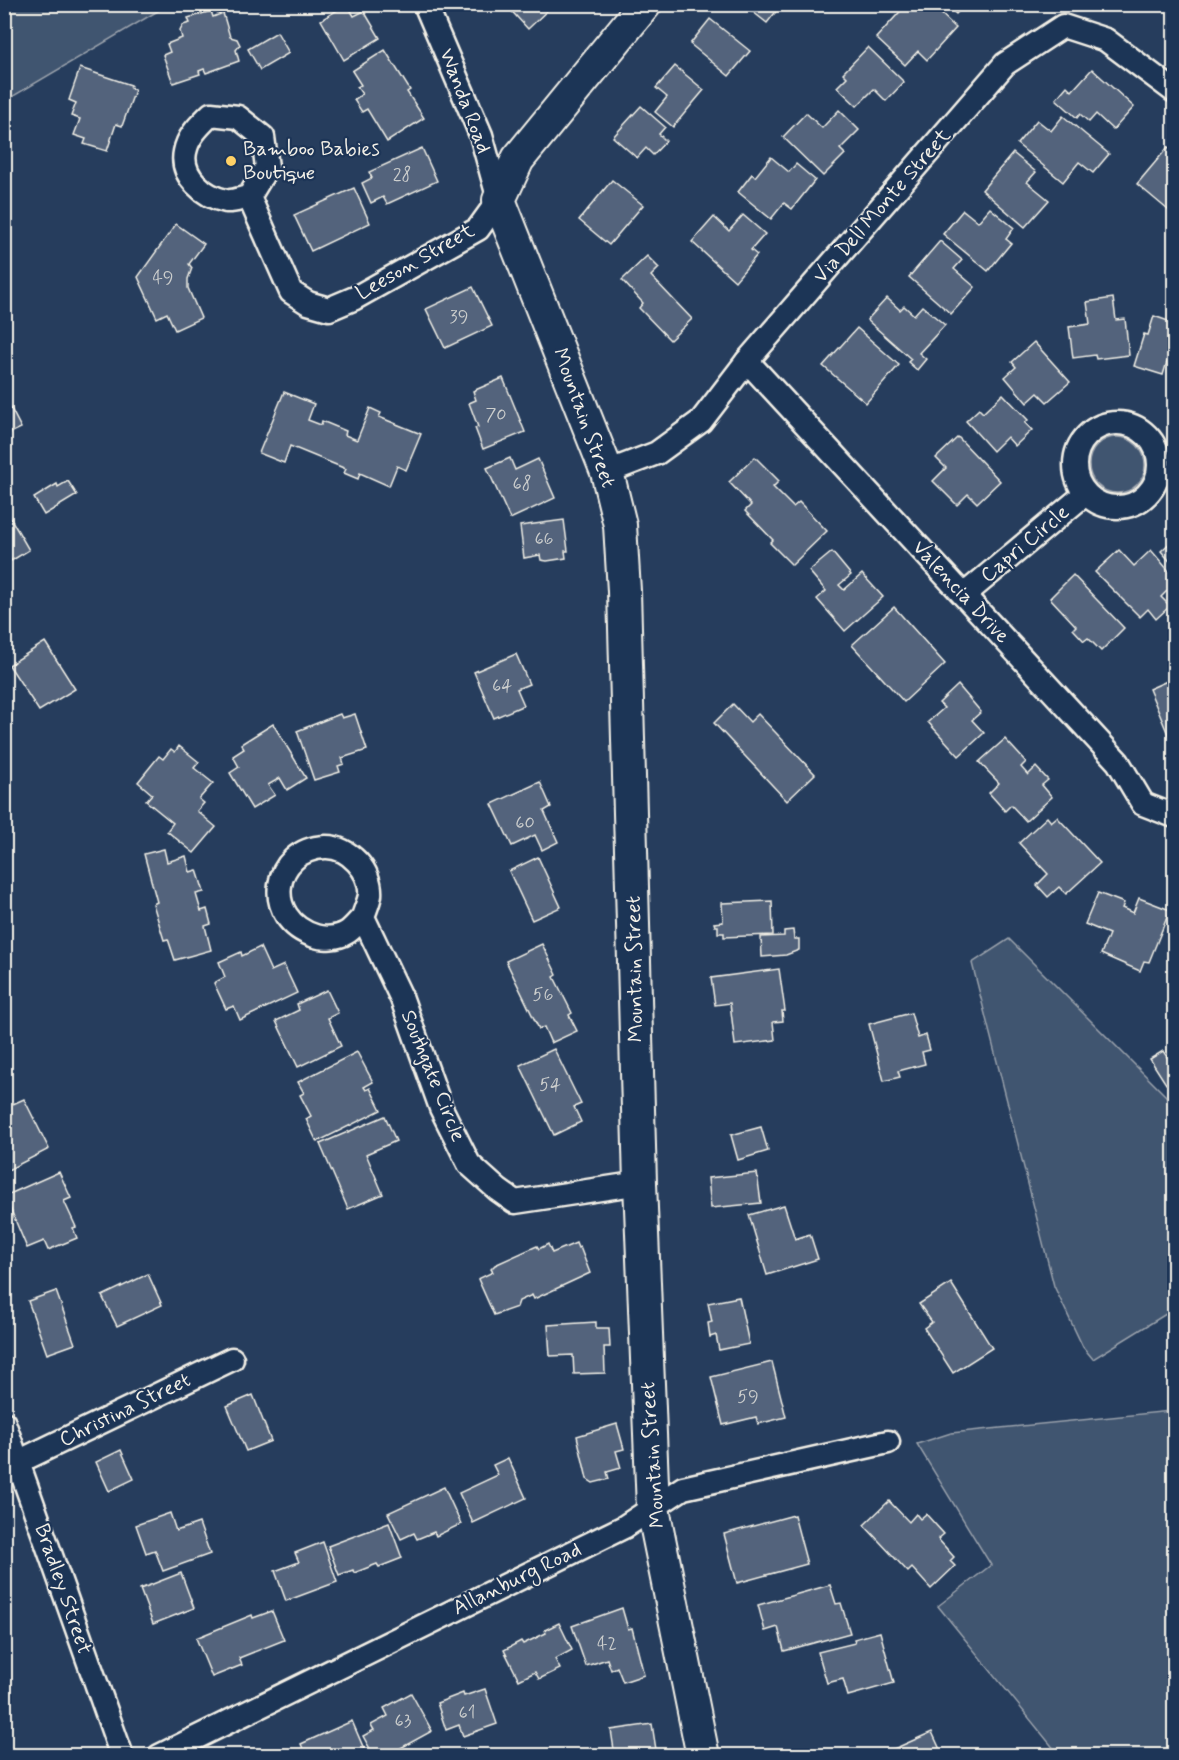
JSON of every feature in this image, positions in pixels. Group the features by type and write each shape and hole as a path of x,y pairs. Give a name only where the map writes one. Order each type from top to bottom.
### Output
{"street":[{"name":"Wanda Road","path":"426,4 481,135 499,200"},
{"name":"Leeson Street","path":"249,197 291,292 308,303 329,309 356,298 478,229 499,200 518,159 645,4"},
{"name":"Via Dell Monte Street","path":"607,472 657,453 701,421 747,361 1005,64 1063,26 1106,40 1174,91"},
{"name":"Mountain Street","path":"499,200 607,472 620,525 624,591 640,1183 652,1509 703,1755"},
{"name":"Valencia Drive","path":"747,361 1118,762 1143,804 1174,816"},
{"name":"Capri Circle","path":"964,595 1085,494"},
{"path":"326,847 349,854 365,871 370,895 363,917 346,933 323,939 300,932 284,914 279,891 286,868 303,852 326,847"},
{"name":"Southgate Circle","path":"363,917 402,999 441,1108 469,1164 515,1202 640,1183"},
{"name":"Christina Street","path":"18,1462 232,1359"},
{"name":"Bradley Street","path":"4,1423 122,1755"},
{"name":"Allanburg Road","path":"159,1755 624,1527 683,1488 888,1442"}],"shaded area":[{"path":"5,4 168,4 168,5 5,101"},
{"path":"1112,437 1122,437 1137,445 1143,454 1145,465 1143,476 1137,485 1122,493 1112,493 1101,488 1094,481 1089,470 1089,460 1094,449 1101,442"},
{"path":"1009,939 1174,1104 1174,1309 1093,1359 1083,1347 1054,1286 972,963"},
{"path":"1171,1411 1174,1419 1174,1755 1059,1755 938,1606 991,1565 917,1444 951,1433"}],"building":[{"path":"347,4 354,16 364,11 380,38 344,60 321,20"},
{"path":"505,4 554,4 528,29"},
{"path":"743,4 782,4 767,23"},
{"path":"907,4 931,4 956,28 927,60 918,51 905,65 876,38"},
{"path":"945,4 965,4 956,14"},
{"path":"211,11 213,17 223,13 230,37 237,39 240,45 236,50 239,61 206,73 204,69 199,71 200,74 173,83 163,55 170,52 167,44 182,38 180,31 183,25 190,23 188,18"},
{"path":"710,19 750,51 729,76 690,44"},
{"path":"277,32 289,53 260,70 248,49"},
{"path":"868,47 904,82 886,101 874,89 857,106 837,87 847,77 843,73"},
{"path":"385,50 410,90 407,92 424,118 387,142 367,109 362,112 354,100 362,94 357,87 361,85 352,71"},
{"path":"675,66 704,90 673,127 655,112 667,97 656,88"},
{"path":"80,68 131,85 130,88 135,90 122,126 116,124 107,151 84,144 86,139 74,135 80,119 71,116 76,103 69,100"},
{"path":"1092,69 1134,107 1113,130 1096,114 1089,122 1080,114 1077,118 1056,99 1067,86 1072,91"},
{"path":"641,106 665,127 659,134 666,141 653,155 646,148 637,158 613,137"},
{"path":"839,110 859,130 840,149 845,154 823,176 783,137 806,113 822,128"},
{"path":"1063,116 1109,154 1093,173 1079,162 1063,182 1017,144 1037,120 1051,131"},
{"path":"1168,147 1174,152 1174,215 1137,184"},
{"path":"422,148 437,181 387,204 383,197 371,203 362,183 372,178 369,172"},
{"path":"1013,153 1036,172 1027,182 1049,200 1025,227 982,190"},
{"path":"771,157 789,172 796,164 815,180 792,209 784,203 771,219 738,192 752,174 755,177"},
{"path":"612,180 643,205 609,245 579,220"},
{"path":"354,188 370,223 311,251 294,215"},
{"path":"990,208 1014,228 1006,239 1011,243 988,271 943,234 963,210 978,222"},
{"path":"743,215 765,234 751,250 757,255 735,281 692,242 714,217 729,231"},
{"path":"176,224 204,244 189,264 192,268 188,279 188,288 201,318 175,330 167,313 157,318 138,277"},
{"path":"940,241 962,260 954,269 975,287 951,314 909,277"},
{"path":"647,256 659,268 651,276 692,319 670,340 639,308 643,303 622,280"},
{"path":"473,287 492,326 445,348 426,309"},
{"path":"887,298 900,310 904,306 914,315 922,306 945,325 919,353 926,359 917,370 908,362 911,359 867,320"},
{"path":"1113,298 1116,320 1125,319 1129,355 1096,359 1095,355 1073,358 1069,327 1090,324 1087,302"},
{"path":"1154,316 1174,323 1174,364 1167,362 1163,375 1134,366 1144,334 1148,335"},
{"path":"857,328 899,365 866,403 823,366"},
{"path":"1034,342 1070,382 1047,402 1038,393 1027,403 1005,377 1016,367 1012,362"},
{"path":"503,378 525,432 483,449 469,403 476,400 473,391"},
{"path":"284,392 314,404 308,420 321,425 322,421 346,431 345,435 357,440 370,408 381,413 379,417 421,434 406,470 397,466 389,486 360,473 358,479 344,473 346,469 290,446 284,463 259,453"},
{"path":"1003,394 1028,420 1025,423 1032,430 1015,446 1007,437 993,451 966,421 979,409 983,413"},
{"path":"4,395 21,428 4,436"},
{"path":"958,437 1000,481 977,503 968,494 957,505 933,481 946,468 936,458"},
{"path":"755,457 779,481 773,487 793,507 799,502 827,531 792,565 770,543 773,540 745,511 751,505 729,482"},
{"path":"510,458 515,470 538,459 555,498 510,519 487,468"},
{"path":"68,481 77,495 44,515 34,498 57,484 58,487"},
{"path":"4,507 29,550 11,561 4,549"},
{"path":"564,520 568,551 565,551 566,558 547,561 541,560 540,555 524,558 520,526"},
{"path":"1174,539 1174,566 1161,551"},
{"path":"1119,550 1134,566 1151,550 1174,577 1174,584 1161,597 1170,606 1156,619 1148,609 1140,617 1095,572"},
{"path":"832,552 851,575 839,585 844,590 862,574 883,597 845,631 817,599 826,591 809,571"},
{"path":"1073,575 1124,628 1101,651 1088,638 1084,641 1073,629 1076,626 1050,598"},
{"path":"894,607 945,664 904,702 852,645"},
{"path":"45,642 75,689 39,711 9,665"},
{"path":"516,654 529,684 517,689 524,705 494,718 474,672"},
{"path":"1174,678 1174,737 1170,739 1149,689"},
{"path":"958,685 981,712 972,720 984,733 959,756 928,722 944,708 939,703"},
{"path":"733,704 750,722 758,714 815,774 787,801 714,723"},
{"path":"340,714 342,718 355,714 367,750 342,758 344,764 338,766 340,772 314,780 297,731"},
{"path":"273,724 306,778 287,790 280,778 268,785 275,795 252,809 230,773 239,767 233,756 244,749 241,744"},
{"path":"1005,739 1026,762 1021,767 1028,775 1036,767 1048,780 1042,785 1052,797 1026,821 1011,805 1005,811 989,793 999,783 979,762"},
{"path":"179,746 199,762 194,768 213,783 199,799 204,803 197,811 216,827 194,853 167,831 173,823 146,801 152,794 138,782 159,756 163,759 171,749 175,752"},
{"path":"540,782 551,807 544,811 558,842 542,850 535,835 512,846 492,804"},
{"path":"1047,817 1051,822 1057,817 1100,863 1066,894 1059,887 1048,897 1037,885 1048,874 1019,843"},
{"path":"164,849 167,862 186,856 190,872 197,870 204,892 196,894 201,911 207,909 211,924 205,926 211,950 175,960 168,939 164,940 153,904 157,902 144,854"},
{"path":"538,857 561,907 532,920 509,871"},
{"path":"1098,893 1124,903 1122,908 1133,913 1139,898 1170,910 1149,962 1144,961 1140,971 1101,954 1109,934 1085,924"},
{"path":"772,901 773,935 724,937 724,933 718,933 718,926 714,923 723,922 722,903"},
{"path":"793,930 794,939 799,939 799,950 786,955 762,957 761,937 784,936 784,931"},
{"path":"542,944 557,975 554,977 572,1013 569,1015 577,1031 551,1043 544,1027 539,1029 506,961"},
{"path":"260,947 271,971 284,965 297,993 240,1020 234,1006 226,1009 214,983 225,977 219,962 241,952 242,956"},
{"path":"779,969 785,1011 782,1011 783,1021 773,1022 775,1040 735,1045 730,1003 715,1005 711,978"},
{"path":"327,990 338,1013 328,1018 341,1046 298,1067 276,1021 299,1010 297,1004"},
{"path":"911,1013 918,1038 926,1035 930,1050 922,1052 925,1064 898,1071 900,1077 884,1081 869,1024"},
{"path":"554,1049 581,1104 574,1107 581,1122 554,1135 520,1065"},
{"path":"1163,1051 1169,1060 1174,1057 1174,1085 1171,1080 1166,1084 1150,1059"},
{"path":"357,1052 373,1082 364,1087 366,1090 370,1088 381,1110 317,1142 306,1119 311,1116 300,1095 304,1093 298,1082"},
{"path":"24,1099 49,1149 4,1172 4,1108"},
{"path":"385,1116 396,1141 366,1154 383,1194 348,1209 320,1144"},
{"path":"761,1127 768,1151 738,1160 731,1135"},
{"path":"59,1172 71,1198 64,1201 76,1227 73,1228 77,1238 48,1250 44,1241 27,1248 5,1196"},
{"path":"757,1173 761,1203 711,1208 708,1178"},
{"path":"784,1205 795,1239 810,1234 818,1259 767,1275 749,1215"},
{"path":"576,1243 578,1248 580,1247 590,1273 534,1299 532,1295 519,1301 517,1307 494,1315 478,1279 493,1272 491,1269 495,1265 537,1246 539,1249 548,1244 552,1253"},
{"path":"148,1274 162,1305 117,1326 102,1296"},
{"path":"951,1283 992,1348 953,1373 924,1328 932,1322 919,1304"},
{"path":"56,1291 75,1344 47,1354 28,1301"},
{"path":"739,1297 749,1344 719,1350 716,1335 710,1337 708,1323 712,1322 708,1303"},
{"path":"596,1322 596,1328 609,1328 610,1347 604,1347 605,1373 574,1374 573,1355 550,1356 548,1325"},
{"path":"772,1362 786,1417 758,1424 756,1417 723,1425 711,1377"},
{"path":"253,1395 271,1441 246,1451 227,1406"},
{"path":"617,1424 624,1449 616,1451 621,1468 607,1472 609,1479 593,1483 587,1479 577,1436"},
{"path":"121,1450 134,1479 109,1491 96,1462"},
{"path":"508,1458 526,1498 473,1523 459,1493 498,1475 493,1465"},
{"path":"444,1487 461,1524 436,1536 434,1532 417,1539 414,1533 401,1539 388,1513"},
{"path":"889,1501 909,1522 916,1514 920,1519 926,1514 944,1534 938,1539 954,1557 950,1561 955,1566 931,1589 912,1568 908,1572 864,1525"},
{"path":"170,1513 176,1531 199,1523 210,1554 163,1571 155,1550 146,1553 136,1525"},
{"path":"794,1515 807,1564 737,1583 724,1534"},
{"path":"389,1523 402,1558 379,1567 377,1564 354,1573 353,1570 339,1575 328,1546"},
{"path":"323,1542 337,1582 286,1601 275,1571 299,1562 295,1553"},
{"path":"181,1573 194,1608 153,1624 140,1589"},
{"path":"830,1585 836,1604 841,1603 850,1633 784,1651 778,1627 765,1631 758,1605"},
{"path":"622,1608 628,1629 632,1628 644,1675 623,1682 617,1667 611,1670 607,1659 586,1666 572,1626"},
{"path":"272,1611 284,1640 239,1658 242,1665 212,1677 196,1638 252,1615 253,1618"},
{"path":"559,1623 572,1650 555,1659 560,1669 539,1679 535,1672 519,1680 504,1650 521,1641 523,1644 546,1633 545,1630"},
{"path":"880,1632 894,1683 848,1696 843,1679 827,1683 818,1652 855,1643 854,1639"},
{"path":"485,1689 497,1724 463,1736 459,1725 446,1730 437,1703 463,1693 464,1696"},
{"path":"411,1693 432,1731 397,1750 399,1753 394,1756 374,1756 363,1736 374,1730 371,1725 388,1716 384,1708"},
{"path":"352,1721 364,1749 349,1756 306,1756 301,1744"},
{"path":"652,1724 657,1756 615,1756 611,1730"},
{"path":"932,1732 943,1756 886,1756 885,1753"}],"place":[{"name":"Bamboo Babies Boutique","path":"231,161"}]}
